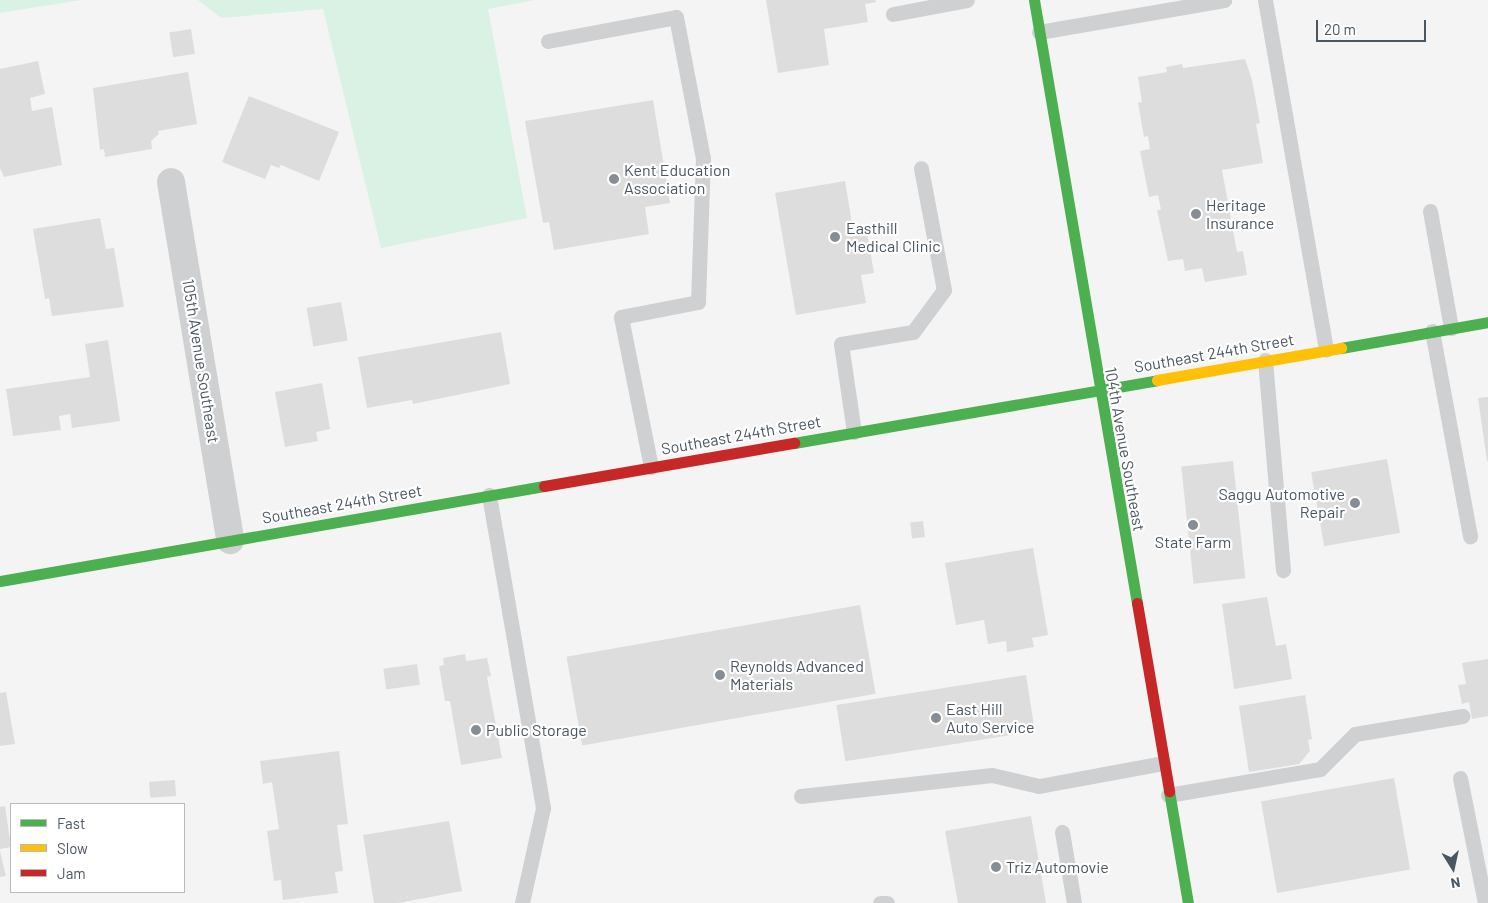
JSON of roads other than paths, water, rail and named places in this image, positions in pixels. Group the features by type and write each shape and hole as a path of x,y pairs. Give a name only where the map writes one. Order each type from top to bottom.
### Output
{"street":[{"name":"104th Avenue Southeast","path":"1034,0 1168,796 1188,903"},
{"name":"105th Avenue Southeast","path":"171,182 230,540"},
{"name":"Southeast 244th Street","path":"0,581 1488,322"}],"lane":[{"path":"893,14 967,0"},
{"path":"1039,32 1224,0"},
{"path":"1266,0 1326,350"},
{"path":"548,41 676,17 704,158 698,302 621,317 651,467"},
{"path":"854,432 841,344 913,332 944,290 921,168"},
{"path":"1430,212 1450,328"},
{"path":"1432,332 1470,537"},
{"path":"1265,360 1283,570"},
{"path":"489,495 543,808 522,903"},
{"path":"1168,796 1320,769 1355,734 1463,716"},
{"path":"801,796 992,775 1039,786 1163,763"},
{"path":"1460,778 1485,903"},
{"path":"1062,832 1074,903"},
{"path":"880,903 886,903"}],"place":[{"name":"Kent Education Association","path":"614,179"},
{"name":"Heritage Insurance","path":"1196,214"},
{"name":"Easthill Medical Clinic","path":"835,237"},
{"name":"Saggu Automotive Repair","path":"1355,503"},
{"name":"State Farm","path":"1193,525"},
{"name":"Reynolds Advanced Materials","path":"720,675"},
{"name":"East Hill Auto Service","path":"936,718"},
{"name":"Public Storage","path":"476,730"},
{"name":"Triz Automovie","path":"996,867"}]}
